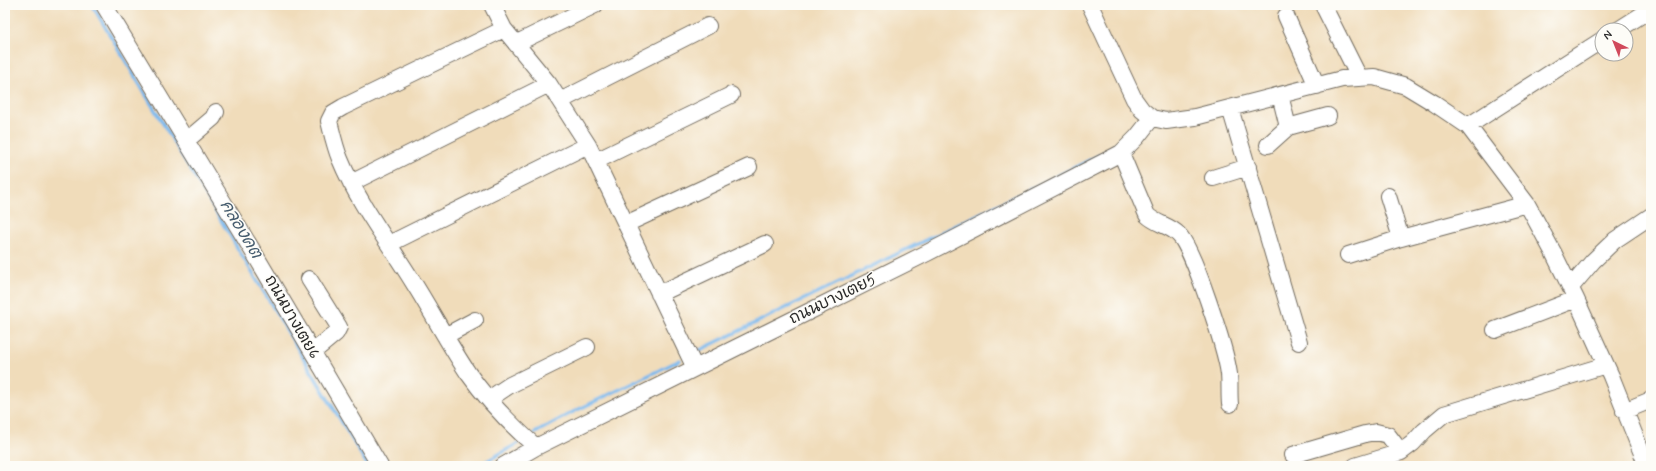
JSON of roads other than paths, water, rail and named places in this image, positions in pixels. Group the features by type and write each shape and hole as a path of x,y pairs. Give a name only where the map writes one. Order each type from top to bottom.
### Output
{"street":[{"name":"ถนนบางเตย6","path":"104,5 254,253 380,466"},
{"path":"492,5 504,29 549,84 588,145 695,368"},
{"path":"517,43 595,5"},
{"path":"1090,5 1134,98 1142,110 1152,118 1166,121 1195,117 1317,86 1359,77 1374,77 1406,86 1468,126 1527,204 1574,293 1606,364 1647,466"},
{"path":"1323,5 1359,77"},
{"path":"1631,22 1651,9"},
{"path":"1286,16 1317,86"},
{"path":"560,101 708,26"},
{"path":"504,29 343,107 333,114 329,121 339,158 351,183 414,282 469,374 513,427 536,447"},
{"path":"1468,126 1594,45"},
{"path":"351,183 549,84"},
{"path":"596,161 731,95"},
{"path":"1280,95 1288,127"},
{"path":"1230,108 1299,342"},
{"path":"186,141 213,118 216,112"},
{"path":"1268,145 1288,127 1328,116"},
{"name":"ถนนบางเตย5","path":"504,466 536,447 1121,154 1152,118"},
{"path":"389,244 588,145"},
{"path":"1121,154 1147,215 1153,220 1179,234 1196,267 1229,373 1230,404"},
{"path":"1213,178 1248,167"},
{"path":"626,224 749,168"},
{"path":"1388,196 1401,238"},
{"path":"1348,255 1401,238 1527,204"},
{"path":"1494,330 1574,293 1593,261 1615,240 1651,216"},
{"path":"659,294 764,244"},
{"path":"310,279 339,327 336,333 313,352"},
{"path":"445,336 475,320"},
{"path":"489,399 510,385 587,347"},
{"path":"1355,466 1400,452 1413,443 1424,431 1444,414 1606,364"},
{"path":"1624,411 1651,400"},
{"path":"1293,455 1376,432 1388,435 1400,452"}],"waterway":[{"name":"คลองคต","path":"92,5 368,466"},
{"path":"698,351 1102,154 1125,139"},
{"path":"535,433 571,413 680,360"},
{"path":"478,466 517,444"}]}
